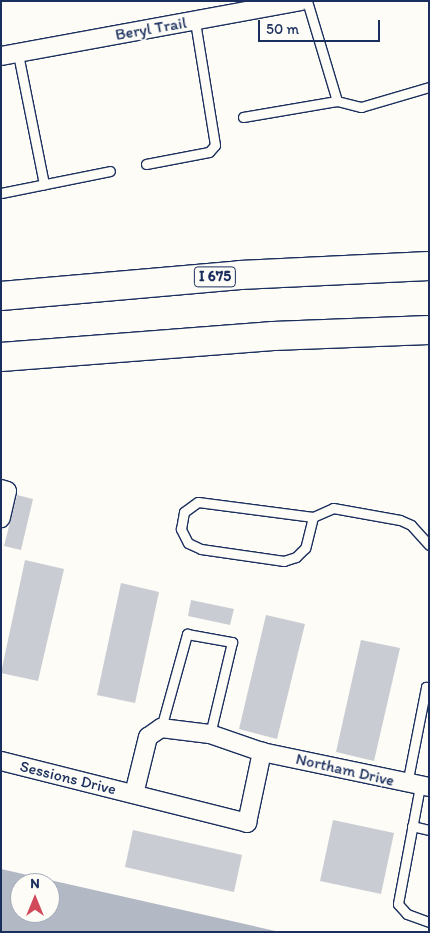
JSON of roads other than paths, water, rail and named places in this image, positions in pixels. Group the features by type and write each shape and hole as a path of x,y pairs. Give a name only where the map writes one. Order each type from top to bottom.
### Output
{"highway":[{"name":"I 675","path":"1,296 240,275 429,266"},
{"path":"1,357 273,336 429,330"}],"street":[{"name":"Beryl Trail","path":"10,55 301,1"},
{"path":"1,489 7,491 1,518"},
{"path":"161,728 210,734 262,752"},
{"name":"Sessions Drive","path":"134,794 148,737 161,728"},
{"name":"Northam Drive","path":"262,752 419,786"},
{"name":"Sessions Drive","path":"1,761 247,823 262,752"}],"lane":[{"path":"307,1 337,101"},
{"path":"146,164 209,152 215,145 195,21"},
{"path":"10,55 44,184"},
{"path":"243,117 337,101 361,107 429,87"},
{"path":"1,193 110,171"},
{"path":"313,517 305,548 296,557 284,561 201,549 188,543 181,529 184,512 190,506 207,502 313,517 333,508 400,520 411,525 429,545"},
{"name":"Sessions Drive","path":"161,728 187,634 232,642 210,734"},
{"path":"429,687 426,687 419,786 398,904 408,914 429,922"},
{"path":"412,826 429,830"}]}
